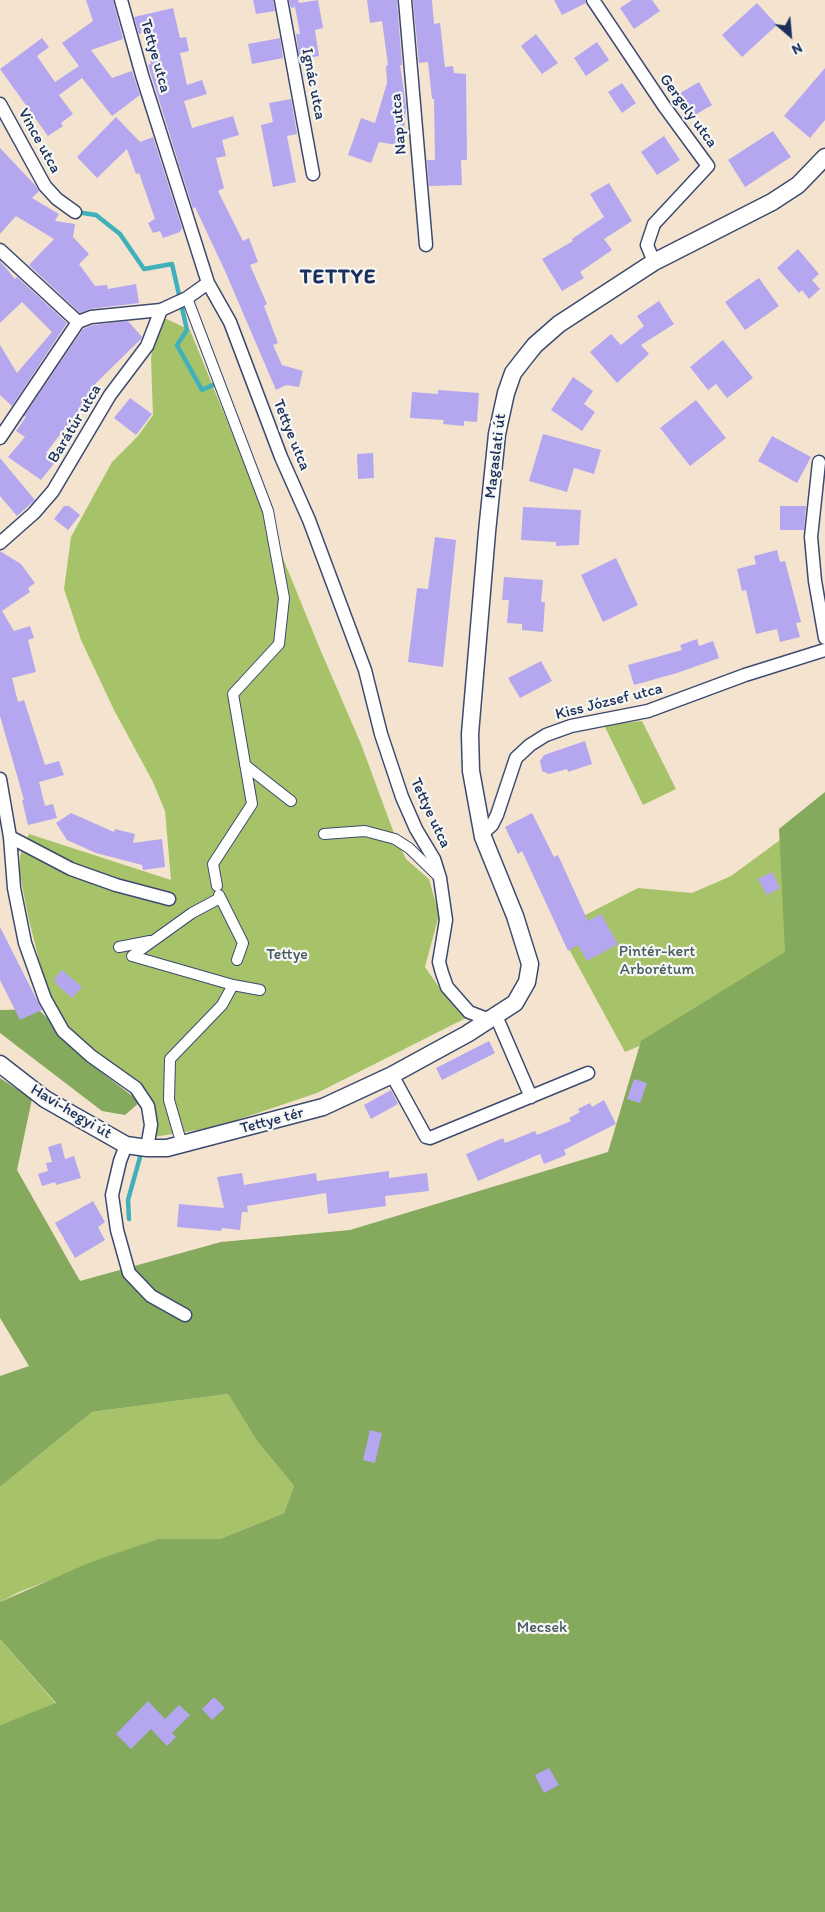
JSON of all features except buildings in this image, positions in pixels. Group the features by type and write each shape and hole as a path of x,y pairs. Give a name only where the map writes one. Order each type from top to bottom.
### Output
{"street":[{"name":"Tettye utca","path":"121,0 142,74 208,283 230,322 281,457 309,520 365,670 381,734 402,797 416,830 434,859 440,878"},
{"name":"Ignác utca","path":"281,0 314,174"},
{"name":"Nap utca","path":"405,0 426,246"},
{"name":"Gergely utca","path":"593,0 658,98 708,166 654,224 647,245 654,262"},
{"name":"Vince utca","path":"0,104 6,126 45,186 57,199 75,212"},
{"name":"Magaslati út","path":"515,916 482,834 471,770 470,734 486,532 497,434 506,393 513,373 553,329 586,304 654,262 772,202 798,185 825,157"},
{"path":"0,250 78,322"},
{"path":"2,432 78,322 91,317 161,310 182,300 208,283"},
{"path":"182,300 268,511 284,598 279,644 232,694 252,804 212,864 219,893 243,943 237,960"},
{"name":"Barátúr utca","path":"0,543 34,514 53,491 110,395 147,346 161,310"},
{"path":"820,462 811,537 815,581 825,638"},
{"name":"Kiss József utca","path":"482,834 494,820 516,758 530,745 546,735 571,726 648,711 745,675 825,650"},
{"path":"245,765 291,801"},
{"path":"0,779 10,836 14,888 23,934 45,999 63,1031 91,1056 136,1088 148,1106 151,1125 148,1143"},
{"path":"324,834 365,831 395,839 409,848 440,878 446,920 439,962 447,987 469,1012 493,1018 531,1097"},
{"path":"10,836 71,869 116,885 169,899"},
{"path":"219,893 132,956 260,990"},
{"name":"Tettye tér","path":"148,1143 182,1145 323,1107 392,1075 493,1018 515,1003 527,982 530,964 515,916"},
{"path":"119,948 156,939"},
{"path":"182,1145 169,1100 170,1059 222,1005 233,984"},
{"name":"Havi-hegyi út","path":"0,1064 45,1099 126,1145 148,1143"},
{"path":"392,1075 426,1136 430,1138 588,1073"},
{"path":"126,1145 112,1195 117,1230 129,1273 151,1296 184,1315"}],"green space":[{"name":"Tettye","path":"158,315 190,330 320,649 361,744 395,836 406,859 429,879 439,915 425,967 443,993 466,1018 317,1093 216,1127 154,1137 148,1092 71,1031 53,1001 42,972 28,916 20,875 20,856 29,834 171,880 165,811 153,782 114,710 81,640 64,589 71,537 112,462 138,436 153,415 151,358"},
{"path":"642,721 676,789 643,805 604,725"},
{"name":"Mecsek","path":"825,792 825,1912 0,1912 0,1725 56,1703 0,1639 0,1602 91,1562 158,1539 220,1539 284,1513 294,1486 257,1441 228,1394 92,1412 0,1487 0,1376 29,1366 0,1318 0,1078 32,1099 17,1170 80,1281 221,1242 350,1230 608,1152 641,1041 785,952 779,829"},
{"name":"Pintér-kert Arborétum","path":"825,807 825,1066 749,1000 625,1052 558,929 638,888 692,893 731,876"},
{"path":"38,1009 105,1075 140,1102 125,1115 102,1111 0,1033 0,1010"},
{"path":"228,1394 257,1441 294,1486 284,1513 220,1539 158,1539 19,1592 0,1602 0,1487 92,1412"},
{"path":"0,1639 56,1704 0,1725"}],"waterway":[{"path":"76,212 96,215 120,234 144,269 172,264 187,330 177,345 202,390 215,384"},
{"path":"129,1219 128,1200 142,1150"}],"district":[{"name":"TETTYE","path":"338,278"}]}
